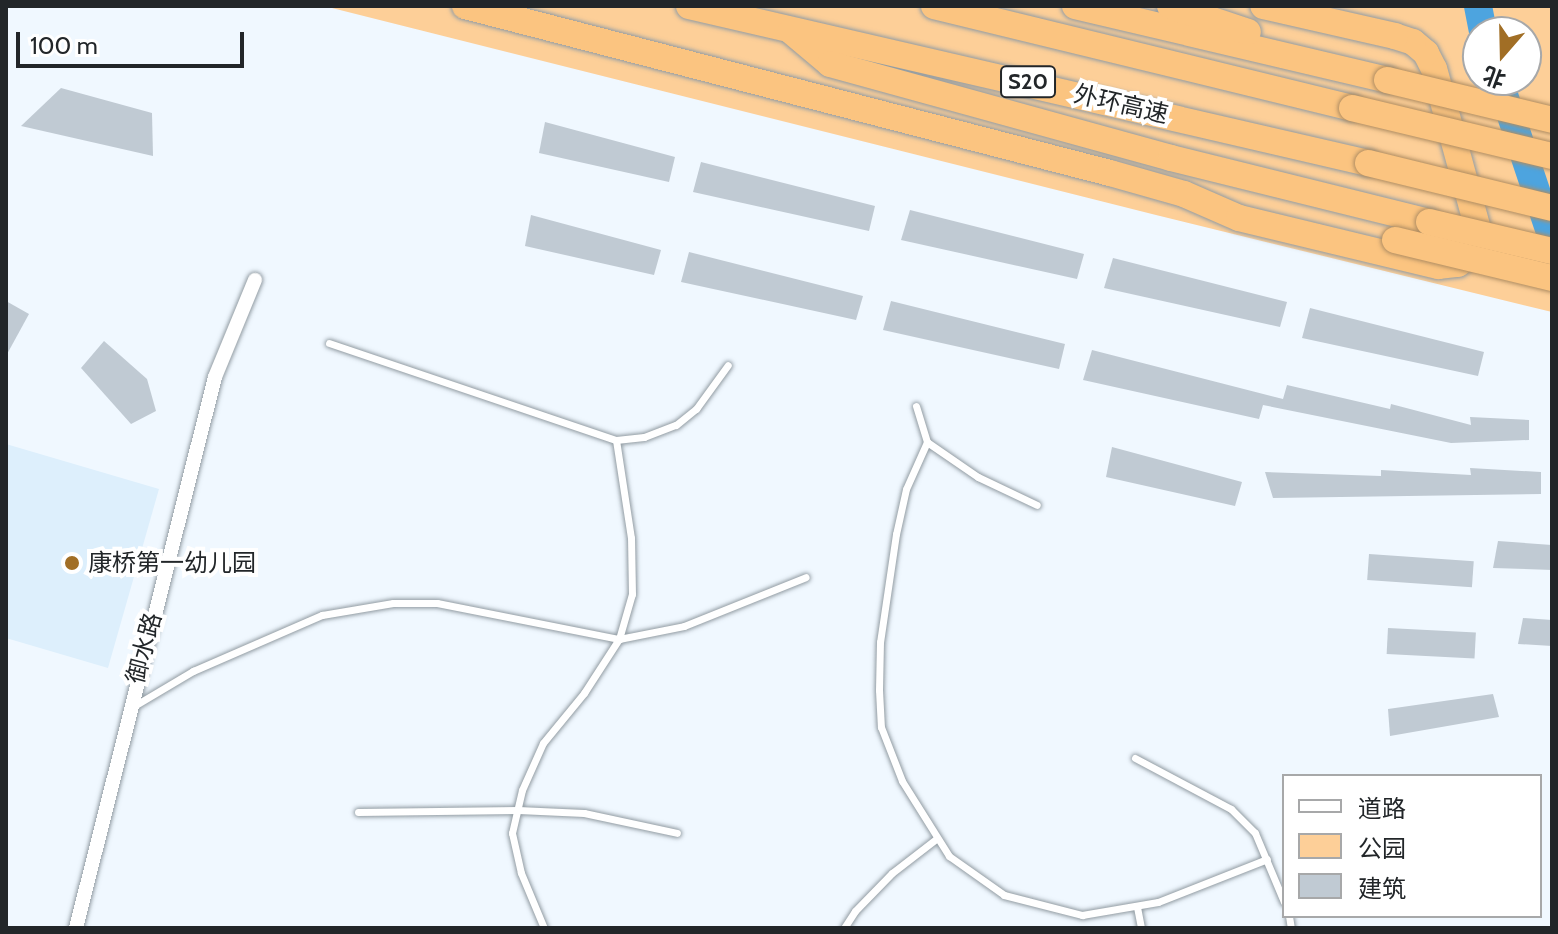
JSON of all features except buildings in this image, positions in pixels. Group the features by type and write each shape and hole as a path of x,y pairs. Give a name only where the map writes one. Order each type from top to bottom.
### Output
{"highway":[{"path":"465,6 655,53 1184,194 1231,201 1552,278"},
{"name":"外环高速","path":"689,6 785,26 1552,208"},
{"name":"外环高速","path":"934,6 1552,156"},
{"path":"1075,6 1552,120"},
{"path":"1170,6 1257,35 1301,60"},
{"path":"1184,194 1239,218 1438,266 1458,264 1475,250 1479,233 1434,69 1426,53 1413,42 1395,36 1263,6"},
{"path":"785,26 830,64 1122,145 1552,251"},
{"path":"1122,145 1231,201"}],"street":[{"name":"御水路","path":"76,928 215,377 255,280"}],"lane":[{"path":"329,343 616,440 644,437 676,425 696,409 728,365"},
{"path":"916,406 927,442 978,477 1037,505"},
{"path":"544,928 521,873 512,833 543,743 584,693 619,639 632,594 631,538 616,440"},
{"path":"927,442 906,489 896,534 880,642 879,690 881,727 902,781 936,839 970,873 1004,895 1082,915 1137,907 1267,859"},
{"path":"129,709 193,671 322,615 393,603 437,603 619,639 684,626 806,577"},
{"path":"1135,758 1231,809 1255,833 1282,897"},
{"path":"358,812 518,810 584,813 677,833"},
{"path":"844,928 855,911 892,873 936,839"},
{"path":"1137,907 1141,928"}],"shaded area":[{"name":"康桥第一幼儿园","path":"6,444 159,489 108,668 6,638"}],"green space":[{"path":"324,6 1552,6 1552,312 1156,215"}],"waterway":[{"path":"1478,6 1480,16"},
{"path":"1504,96 1552,238"}],"place":[{"name":"康桥第一幼儿园","path":"72,563"}]}
